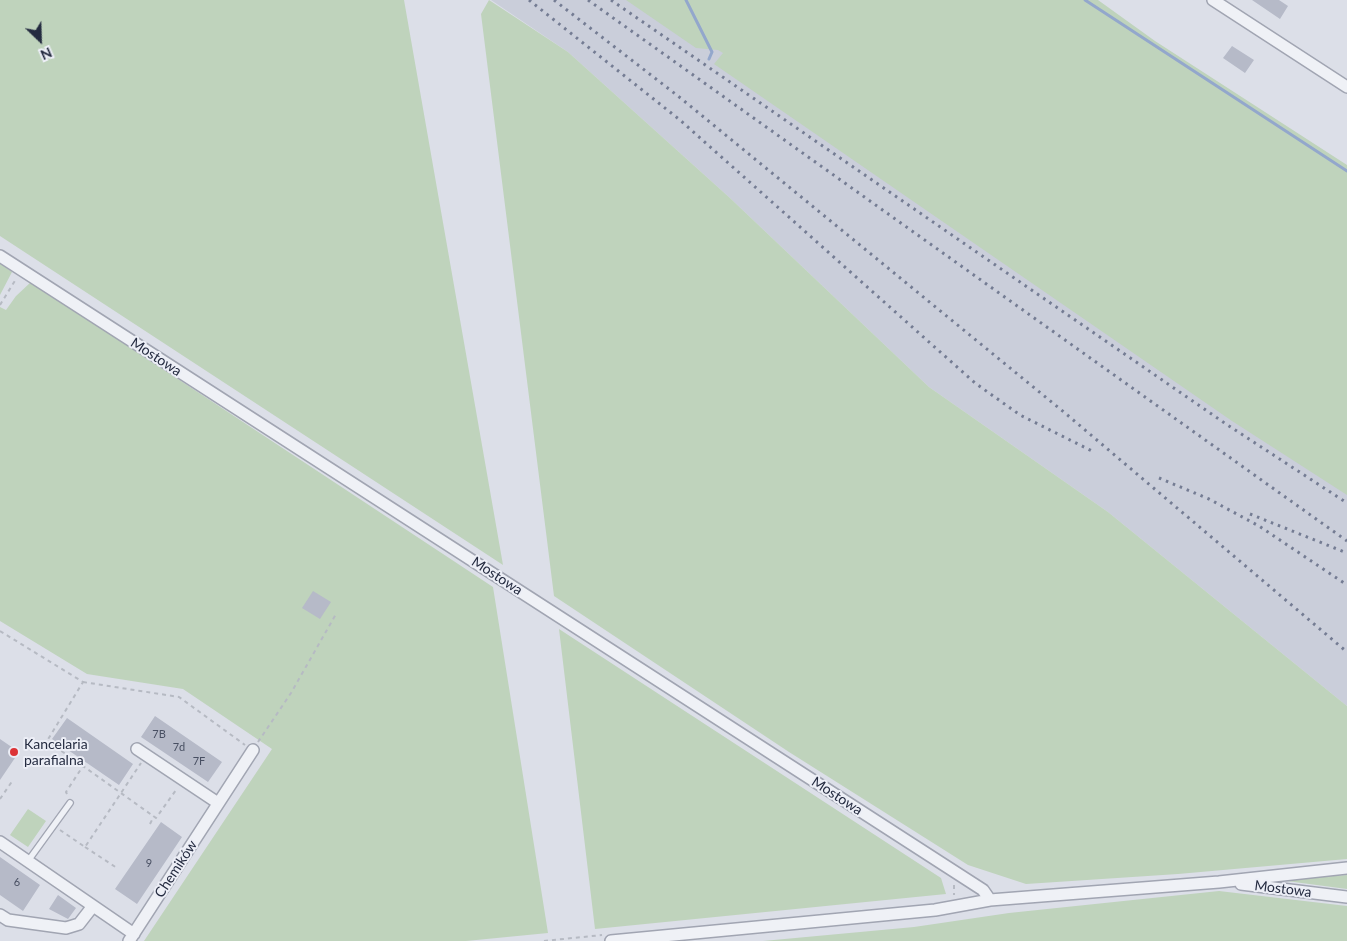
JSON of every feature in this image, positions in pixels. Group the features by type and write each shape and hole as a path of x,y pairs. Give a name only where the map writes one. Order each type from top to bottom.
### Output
{"street":[{"path":"1213,0 1347,87"},
{"name":"Mostowa","path":"0,256 983,890 990,900"},
{"name":"Chemików","path":"0,842 93,906 132,938 253,750"},
{"path":"142,752 218,804"},
{"name":"Mostowa","path":"611,941 935,910 990,900 1219,882 1347,868"},
{"name":"Mostowa","path":"1219,882 1347,897"},
{"path":"0,914 8,920 66,928 78,924 93,906"}],"lane":[{"path":"28,861 70,803"}],"path":[{"path":"0,305 22,270"},
{"path":"0,631 83,682 180,697 253,750 291,693 336,614"},
{"path":"83,682 47,741 156,818 183,779"},
{"path":"85,847 121,793 142,752"},
{"path":"70,803 66,792 83,766"},
{"path":"0,799 14,780"},
{"path":"150,824 154,816"},
{"path":"53,826 116,868"},
{"path":"952,870 954,896"}],"shaded area":[{"path":"491,0 650,0 1347,480 1347,706 1108,512 929,387 730,198 568,52"}],"green space":[{"path":"0,0 404,0 503,565 0,236"},
{"path":"489,0 568,52 730,198 929,387 1108,512 1347,706 1347,859 1178,874 1026,884 968,865 789,752 554,596 481,14"},
{"path":"626,0 1098,0 1155,41 1347,165 1347,495 1232,421 714,64 723,53 718,50 696,48"},
{"path":"0,263 12,272 0,295"},
{"path":"31,282 493,587 548,933 466,941 144,941 272,749 183,689 87,674 0,621 0,307 6,310 16,296"},
{"path":"559,629 941,878 946,894 595,929"},
{"path":"28,809 46,821 28,847 10,835"},
{"path":"1347,875 1347,889 1279,880"},
{"path":"1219,891 1347,906 1347,941 763,941 914,927 1009,913"}],"building":[{"path":"1252,0 1279,0 1288,6 1280,19"},
{"path":"1232,46 1254,60 1245,73 1223,58"},
{"path":"313,591 331,602 320,619 302,608"},
{"path":"155,716 222,762 208,782 141,737"},
{"path":"67,718 133,764 119,785 52,739"},
{"path":"0,739 19,752 0,780"},
{"path":"161,822 182,837 137,904 115,889"},
{"path":"0,857 40,885 23,911 0,895"},
{"path":"58,895 76,908 68,919 49,909"}],"waterway":[{"path":"686,0 712,52 709,59"},
{"path":"1085,0 1347,171"}],"railway":[{"path":"529,0 680,120 975,383 1020,415 1094,452"},
{"path":"554,0 678,96 1065,413 1347,652"},
{"path":"588,0 1347,541"},
{"path":"611,0 1226,424 1347,503"},
{"path":"1159,478 1209,499 1259,526 1347,585"},
{"path":"1250,514 1347,553"}],"place":[{"name":"Kancelaria parafialna","path":"14,752"}]}
